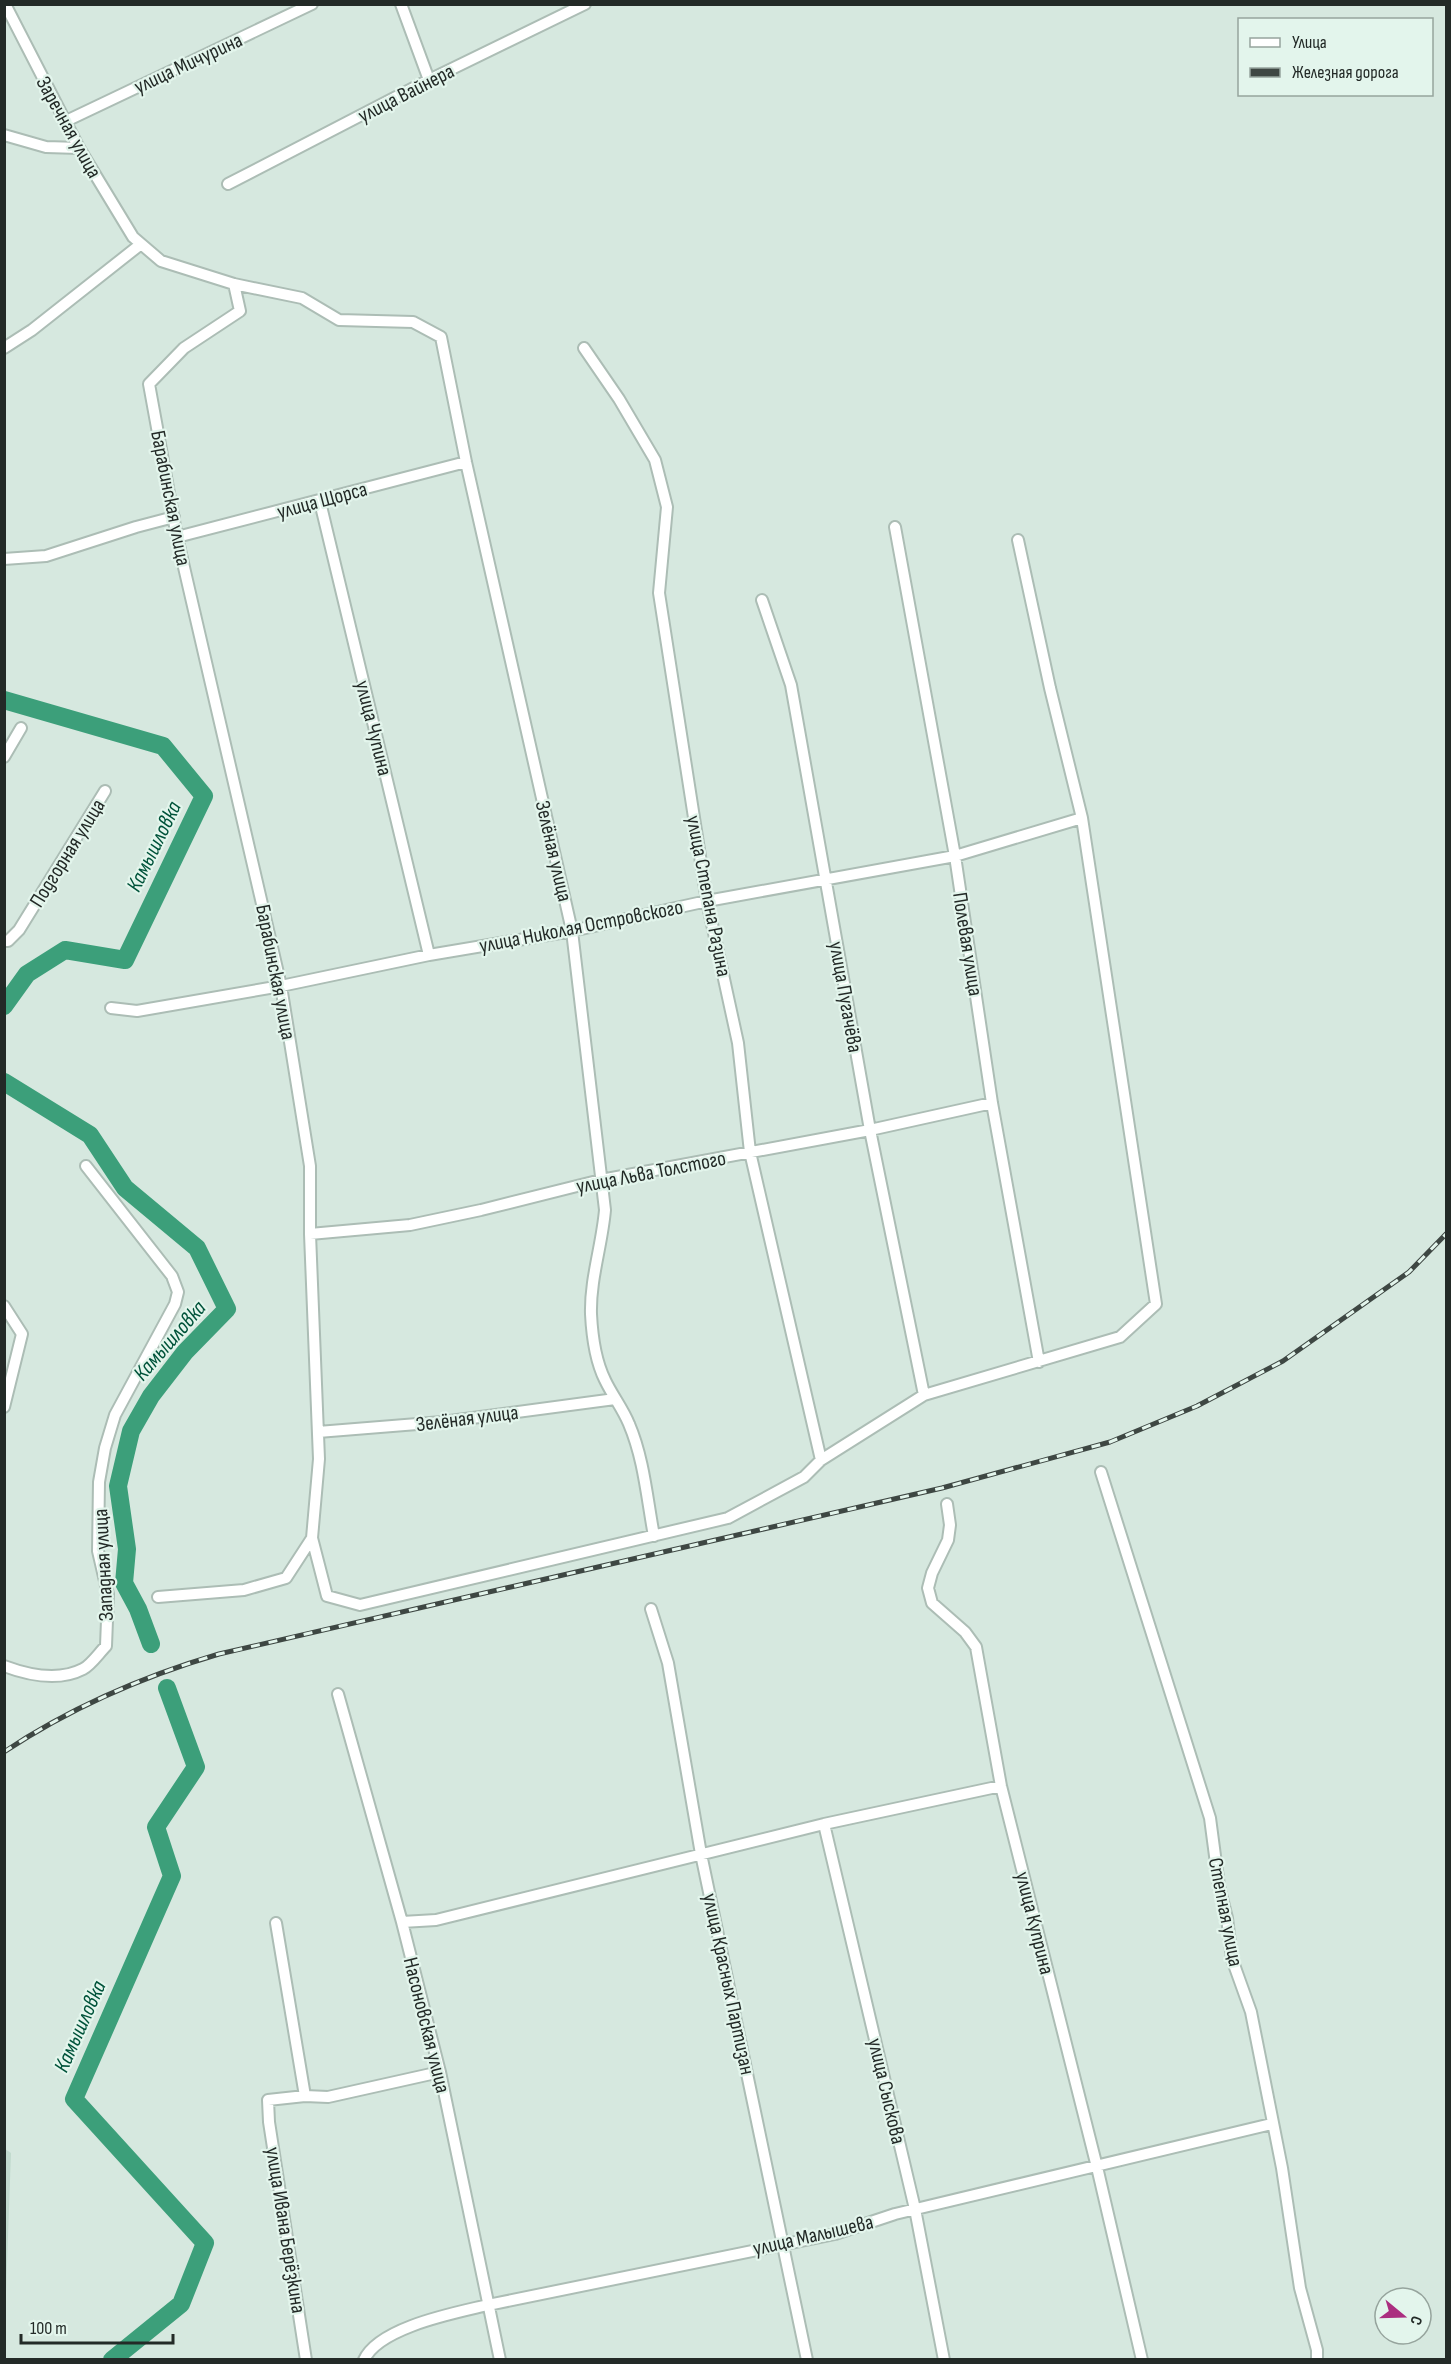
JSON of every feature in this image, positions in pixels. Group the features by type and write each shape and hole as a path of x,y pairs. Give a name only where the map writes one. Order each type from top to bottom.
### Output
{"street":[{"name":"Заречная улица","path":"4,4 64,122 133,237 161,261 234,284 302,298 339,320 413,322"},
{"name":"улица Мичурина","path":"64,122 312,4"},
{"path":"401,4 429,81"},
{"name":"улица Вайнера","path":"228,184 585,4"},
{"path":"4,135 46,147 79,148"},
{"path":"4,348 32,330 141,244"},
{"name":"Барабинская улица","path":"159,1597 244,1590 286,1578 312,1538 319,1459 310,1234 310,1166 281,986 177,537 150,384 184,348 240,311 234,284"},
{"name":"Зелёная улица","path":"413,322 441,337 466,462 572,931 604,1221 595,1271 591,1314 603,1377 629,1424 638,1454 654,1536"},
{"name":"улица Степана Разина","path":"584,348 619,399 655,460 667,507 659,593 707,901 738,1043 750,1152 821,1460"},
{"name":"улица Щорса","path":"177,537 320,502 466,462"},
{"name":"улица Чупина","path":"320,502 429,955"},
{"path":"4,559 46,556 174,517"},
{"name":"Полевая улица","path":"895,527 955,856 992,1103 1040,1362"},
{"path":"312,1538 327,1596 360,1605 728,1518 804,1477 821,1460 924,1395 1120,1337 1156,1304 1082,818 1018,540"},
{"name":"улица Пугачёва","path":"762,600 791,685 870,1130 924,1395"},
{"path":"4,757 21,728"},
{"name":"Подгорная улица","path":"4,940 8,941 19,930 105,791"},
{"name":"улица Николая Островского","path":"111,1008 137,1011 281,986 429,955 572,931 707,901 955,856 1082,818"},
{"name":"улица Льва Толстого","path":"310,1234 410,1225 482,1210 601,1180 870,1130 992,1103"},
{"name":"Западная улица","path":"4,1666 30,1675 58,1676 84,1669 106,1646 108,1594 98,1551 99,1482 105,1448 116,1415 175,1304 178,1292 172,1276 86,1166"},
{"path":"4,1306 22,1334 4,1407"},
{"name":"Зелёная улица","path":"318,1432 442,1422 615,1399"},
{"name":"Степная улица","path":"1101,1472 1210,1818 1232,1959 1251,2012 1271,2124 1282,2168 1300,2288 1317,2350 1317,2360"},
{"name":"улица Куприна","path":"947,1504 950,1525 948,1540 932,1573 928,1588 932,1603 965,1632 976,1647 1000,1786 1097,2167 1142,2360"},
{"name":"улица Красных Партизан","path":"651,1610 668,1663 701,1854 807,2360"},
{"name":"Насоновская улица","path":"338,1694 402,1922 440,2072 500,2360"},
{"path":"402,1922 436,1920 824,1824 1000,1786"},
{"name":"улица Сыскова","path":"824,1824 915,2209 944,2360"},
{"path":"276,1923 305,2096 328,2097 440,2072"},
{"name":"улица Ивана Берёзкина","path":"305,2096 268,2100 269,2122 306,2360"},
{"name":"улица Малышева","path":"364,2360 368,2350 383,2337 436,2318 488,2305 835,2234 915,2209 1271,2124"}],"shaded area":[{"path":"5,2149 11,2153 5,2320"}],"waterway":[{"name":"Камышловка","path":"4,700 163,746 204,796 125,960 65,950 27,974 4,1006"},
{"name":"Камышловка","path":"4,1082 90,1135 125,1188 197,1248 227,1309 185,1352 151,1396 131,1431 118,1486 127,1549 124,1583 138,1609 151,1644"},
{"name":"Камышловка","path":"112,2360 181,2304 205,2243 74,2099 172,1876 156,1827 196,1767 167,1688"}],"railway":[{"path":"4,1752 81,1707 163,1672 219,1654 942,1488 1110,1442 1197,1406 1283,1361 1409,1272 1446,1234"}]}
